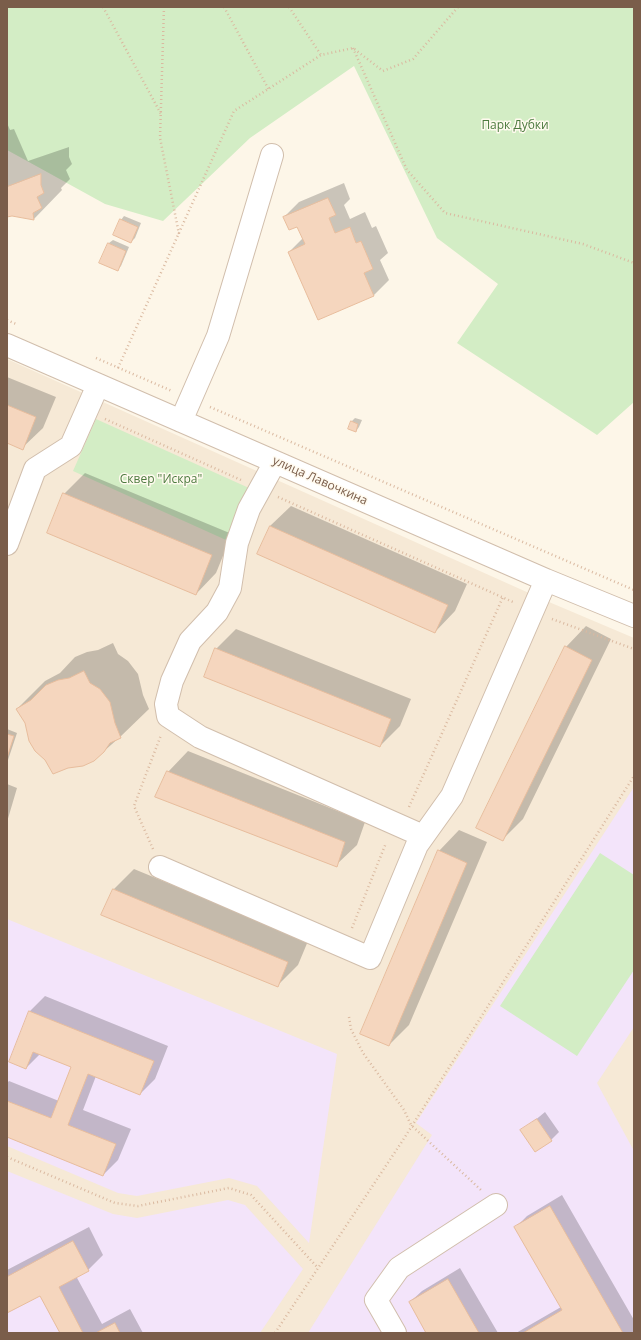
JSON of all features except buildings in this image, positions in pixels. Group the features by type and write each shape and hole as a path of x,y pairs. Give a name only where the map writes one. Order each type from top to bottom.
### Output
{"street":[{"path":"181,421 218,336 272,155"},
{"name":"улица Лавочкина","path":"7,345 546,580 634,616"},
{"path":"7,544 35,469 71,446 98,385"},
{"path":"275,462 249,509 237,543 230,588 217,612 190,641 172,681 166,704 168,716 200,737 423,836"},
{"path":"160,867 370,958 417,845 452,796 534,612 546,580"},
{"path":"395,1333 376,1300 398,1268 496,1205"}],"path":[{"path":"103,7 161,114"},
{"path":"164,7 160,138 180,234"},
{"path":"224,7 269,90"},
{"path":"289,7 321,55"},
{"path":"118,368 180,234 234,111 269,90 321,55 353,48 383,70 413,59 458,7"},
{"path":"353,48 407,170 445,213 583,244 634,263"},
{"path":"7,320 21,326"},
{"path":"90,356 634,590"},
{"path":"87,410 534,612 634,649"},
{"path":"344,947 387,842 405,817 503,598"},
{"path":"160,867 134,806 168,716"},
{"path":"275,1333 411,1125 634,776"},
{"path":"349,1017 351,1029 363,1053 404,1110 411,1125 496,1205"},
{"path":"7,1157 115,1203 138,1206 228,1188 251,1195 318,1268"}],"shaded area":[{"path":"7,359 549,602 634,638 634,1333 7,1333"},
{"path":"634,787 634,1027 597,1083 634,1151 634,1333 308,1333 432,1135 416,1123"},
{"path":"7,919 337,1054 309,1243 257,1186 229,1178 137,1196 118,1193 7,1146"},
{"path":"7,1171 113,1214 137,1218 228,1200 245,1205 303,1269 260,1333 7,1333"}],"green space":[{"name":"Парк Дубки","path":"7,7 634,7 634,402 597,435 457,343 498,284 437,238 354,66 250,138 163,221 105,204 7,150"},
{"name":"Сквер \"Искра\"","path":"96,419 249,488 226,540 73,471"},
{"path":"600,853 634,875 634,970 577,1056 500,1006"}]}
